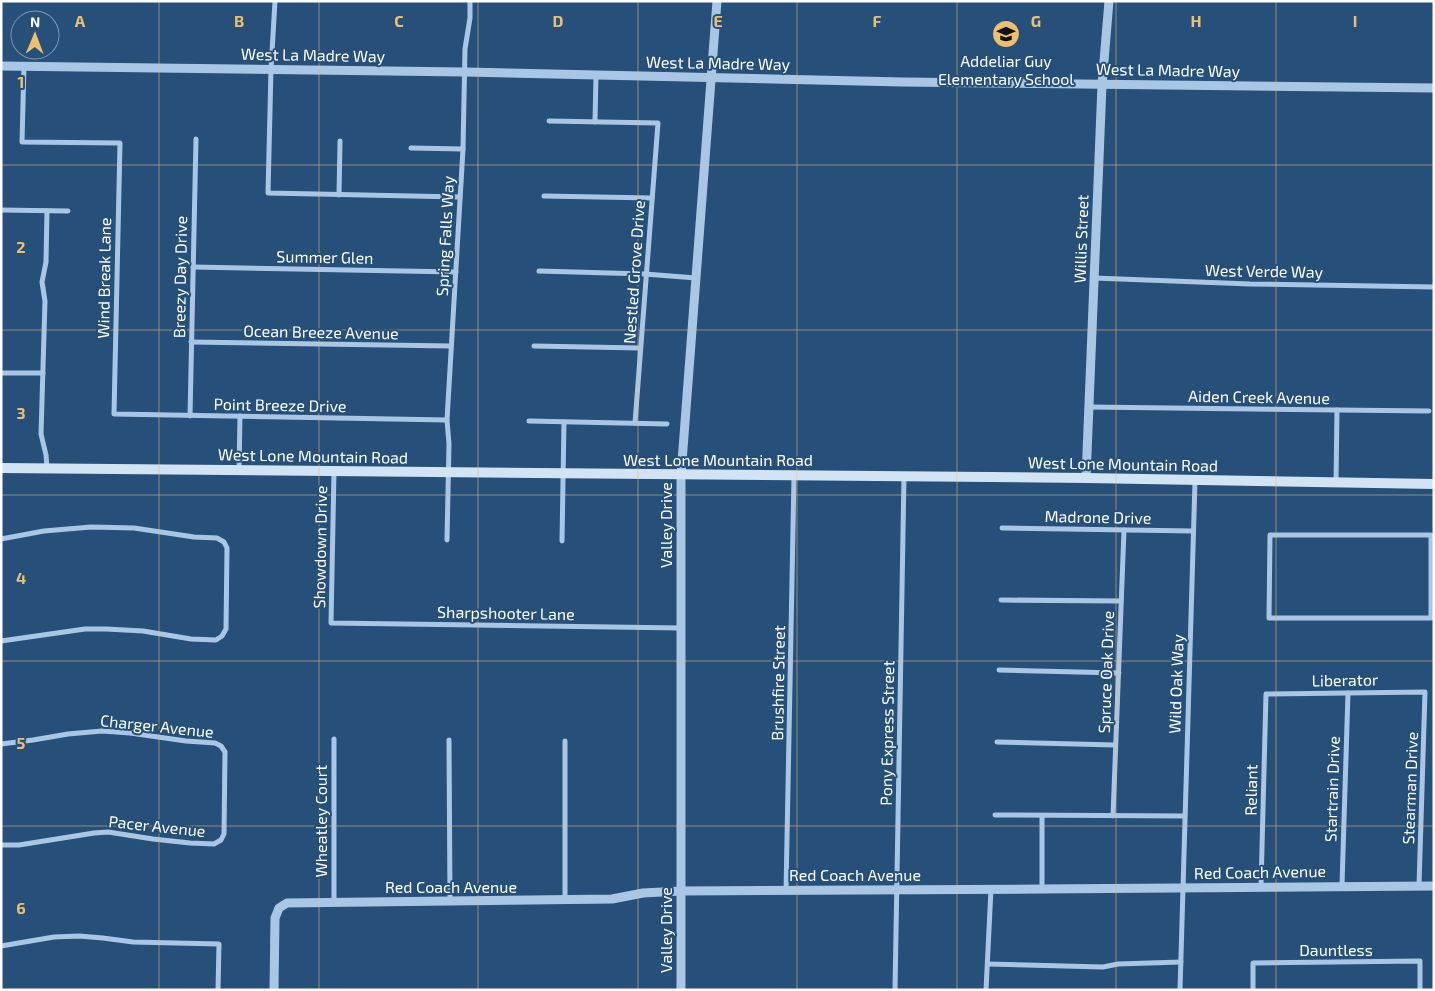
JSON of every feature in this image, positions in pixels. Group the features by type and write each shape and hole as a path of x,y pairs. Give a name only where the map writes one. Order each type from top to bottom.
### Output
{"main road":[{"name":"West Lone Mountain Road","path":"1,468 1086,478 1434,484"}],"street":[{"path":"275,1 271,69 268,193 460,196"},
{"name":"Spring Falls Way","path":"447,540 449,444 447,420 463,149 464,72 470,1"},
{"name":"Valley Drive","path":"681,990 680,475 717,1"},
{"name":"Willis Street","path":"1086,478 1102,84 1109,1"},
{"name":"West La Madre Way","path":"1,66 464,72 902,82 1434,88"},
{"name":"Wind Break Lane","path":"24,66 22,142 120,143 114,414"},
{"path":"549,121 595,122 596,75"},
{"name":"Nestled Grove Drive","path":"595,122 658,123 635,423"},
{"name":"Breezy Day Drive","path":"190,416 196,139"},
{"path":"339,195 340,140"},
{"path":"412,148 463,149"},
{"path":"544,196 652,198"},
{"path":"1,210 68,211"},
{"path":"47,211 46,262 42,282 45,301 41,434 47,469"},
{"name":"Summer Glen","path":"193,267 456,272"},
{"path":"539,271 646,274 696,278"},
{"name":"West Verde Way","path":"1094,278 1250,284 1434,287"},
{"name":"Ocean Breeze Avenue","path":"191,342 451,346"},
{"path":"534,346 640,348"},
{"path":"1,373 44,373"},
{"name":"Aiden Creek Avenue","path":"1089,408 1429,412"},
{"path":"1336,483 1337,410"},
{"name":"Point Breeze Drive","path":"114,414 447,420"},
{"path":"239,471 240,416"},
{"path":"529,422 667,424"},
{"path":"562,542 564,422"},
{"name":"Showdown Drive","path":"331,623 334,472"},
{"name":"Brushfire Street","path":"786,891 794,476"},
{"name":"Pony Express Street","path":"895,990 904,476"},
{"name":"Wild Oak Way","path":"1180,990 1195,481"},
{"path":"1,539 44,531 91,527 134,528 194,537 217,538 224,542 227,548 226,629 222,636 216,640 191,639 143,631 85,629 1,641"},
{"name":"Madrone Drive","path":"1002,528 1193,531"},
{"name":"Spruce Oak Drive","path":"1113,816 1124,530"},
{"path":"1270,534 1431,535 1432,575 1431,618 1269,618 1270,534"},
{"path":"1001,600 1122,602"},
{"name":"Sharpshooter Lane","path":"331,623 681,628"},
{"path":"999,670 1119,673"},
{"name":"Liberator","path":"1266,694 1425,692"},
{"name":"Stearman Drive","path":"1419,886 1425,692"},
{"name":"Startrain Drive","path":"1342,886 1348,693"},
{"name":"Reliant","path":"1261,886 1266,694"},
{"name":"Charger Avenue","path":"1,744 102,731 215,743 221,746 225,752 224,834 221,840"},
{"name":"Wheatley Court","path":"334,739 334,903"},
{"path":"449,740 450,902"},
{"path":"565,741 565,901"},
{"path":"997,742 1115,745"},
{"path":"995,815 1185,816"},
{"path":"1042,816 1042,889"},
{"name":"Pacer Avenue","path":"1,845 19,845 108,832 190,843 214,844 221,840"},
{"name":"Red Coach Avenue","path":"274,990 275,918 279,908 287,903 612,900 643,893 681,891 1434,886"},
{"path":"986,990 991,890"},
{"path":"1,946 79,936 133,942 219,944 218,990"},
{"path":"988,964 1103,967 1118,964 1181,962"},
{"name":"Dauntless","path":"1253,990 1253,963 1420,962 1420,990"}],"place":[{"name":"Addeliar Guy Elementary School","path":"1006,34"}]}
